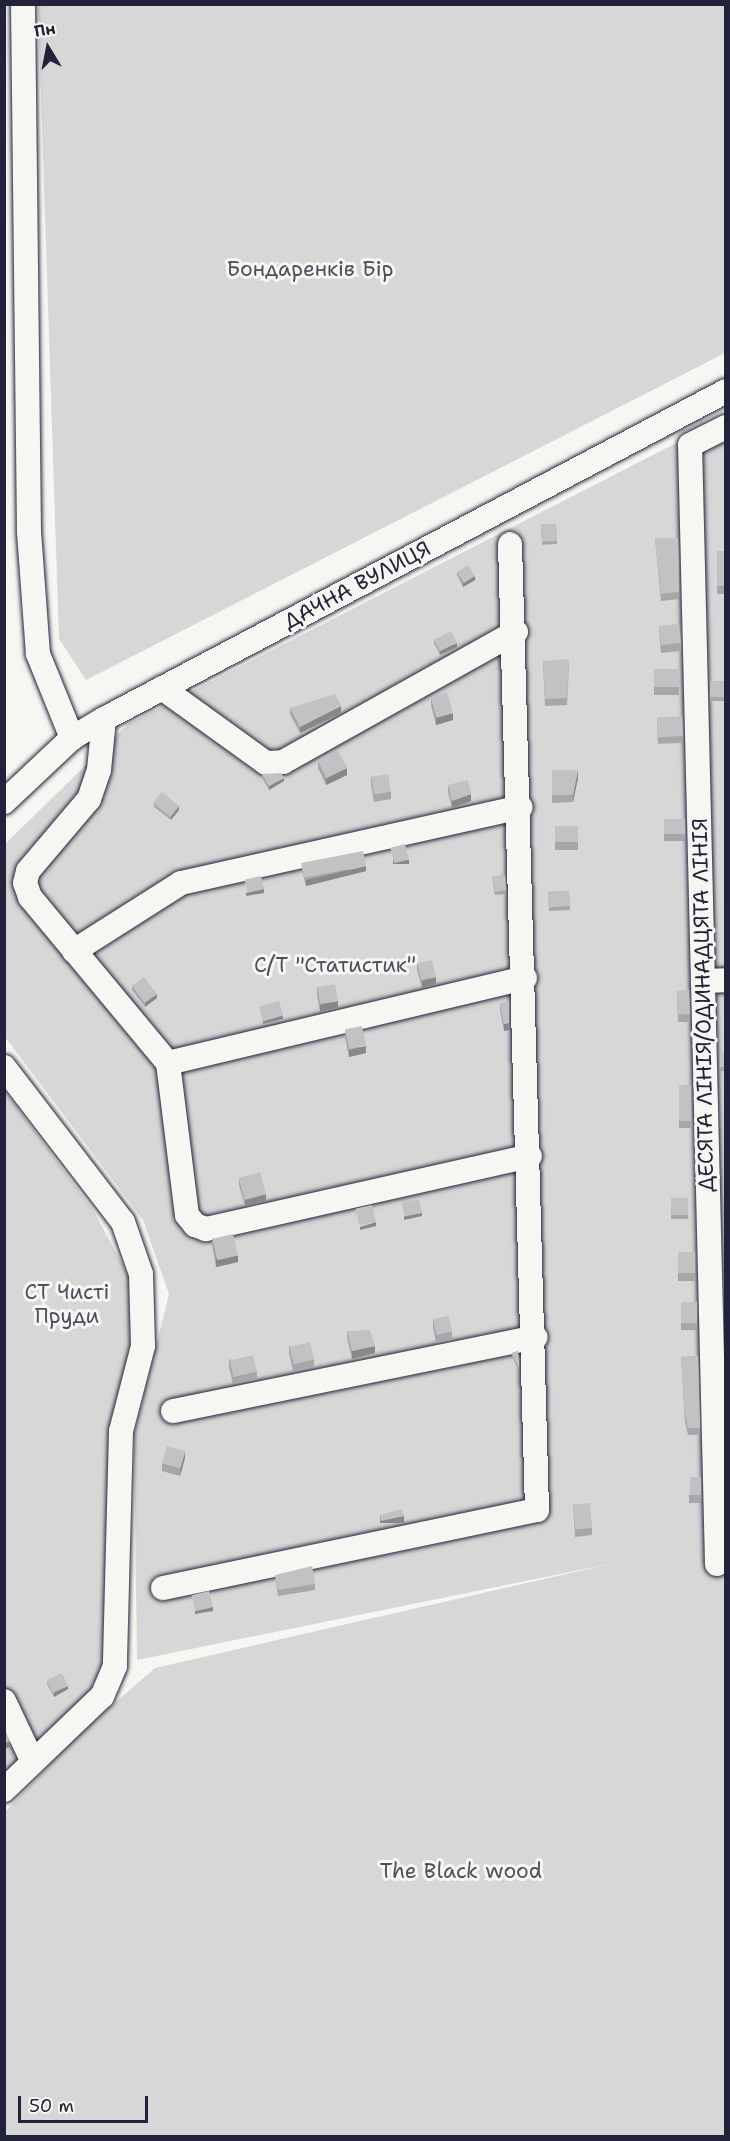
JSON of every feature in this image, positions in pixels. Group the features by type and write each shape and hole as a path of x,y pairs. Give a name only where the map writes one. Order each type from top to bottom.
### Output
{"street":[{"path":"23,4 29,532 38,654 72,738"},
{"name":"ДАЧНА ВУЛИЦЯ","path":"4,802 72,738 104,719 726,391"},
{"name":"ДЕСЯТА ЛІНІЯ/ОДИНАДЦЯТА ЛІНІЯ","path":"717,1564 714,980 690,445 726,427"},
{"path":"163,1588 537,1510 536,1336 516,632 510,544"},
{"path":"162,688 266,763 283,762 516,632"},
{"path":"104,719 99,770 89,799 28,871 25,883 74,951 168,1063 188,1215 206,1229 530,1156"},
{"path":"74,951 181,883 521,807"},
{"path":"168,1063 525,978"},
{"path":"4,1068 123,1222 141,1274 142,1346 121,1431 115,1666 102,1696 32,1760 4,1790"},
{"path":"173,1411 536,1336"},
{"path":"4,1701 32,1760"}],"green space":[{"name":"Бондаренків Бір","path":"38,5 725,5 725,353 86,680 59,639"},
{"path":"725,418 725,2136 5,2136 4,1813 78,1735 155,1668 614,1563 137,1660 134,1436 169,1294 143,1220 5,1037 5,844 128,724"},
{"name":"СТ Чисті Пруди","path":"4,1090 93,1210 129,1276 130,1346 109,1436 103,1665 87,1696 4,1782"}],"building":[{"path":"556,524 557,541 542,542 541,525"},
{"path":"655,538 678,538 679,592 661,594"},
{"path":"717,551 726,551 726,586 717,586"},
{"path":"468,565 475,576 464,583 457,572"},
{"path":"679,624 681,643 661,645 659,626"},
{"path":"451,631 457,643 440,651 434,640"},
{"path":"569,659 567,698 545,699 543,661"},
{"path":"654,669 679,669 679,687 654,687"},
{"path":"710,681 726,681 726,697 710,697"},
{"path":"447,692 453,713 437,718 431,697"},
{"path":"335,694 341,706 300,727 290,708"},
{"path":"682,717 683,736 658,737 657,718"},
{"path":"338,750 347,768 327,778 318,760"},
{"path":"552,770 578,770 573,795 552,795"},
{"path":"281,773 284,778 269,786 262,774"},
{"path":"388,774 391,792 374,794 371,777"},
{"path":"468,780 471,794 452,801 448,785"},
{"path":"162,792 179,806 170,817 153,803"},
{"path":"664,819 685,819 685,834 664,834"},
{"path":"555,826 578,826 578,842 555,842"},
{"path":"405,844 409,860 394,863 390,848"},
{"path":"363,851 366,866 304,878 301,863"},
{"path":"505,875 506,890 495,892 492,877"},
{"path":"261,876 264,889 247,892 244,880"},
{"path":"569,891 570,906 549,907 548,892"},
{"path":"432,960 436,977 421,980 417,963"},
{"path":"144,977 157,994 145,1003 132,986"},
{"path":"335,984 338,1001 320,1004 317,987"},
{"path":"677,990 689,990 690,1014 678,1014"},
{"path":"279,1001 283,1015 263,1021 259,1007"},
{"path":"509,1001 509,1023 504,1024 500,1003"},
{"path":"362,1026 366,1046 349,1049 345,1029"},
{"path":"720,1052 726,1052 726,1067 720,1067"},
{"path":"679,1085 691,1085 691,1121 679,1121"},
{"path":"260,1172 266,1194 245,1200 239,1178"},
{"path":"671,1198 688,1198 688,1215 671,1215"},
{"path":"419,1199 422,1213 404,1216 401,1203"},
{"path":"372,1205 376,1222 359,1225 355,1209"},
{"path":"233,1234 238,1255 217,1260 213,1239"},
{"path":"678,1252 695,1252 695,1273 678,1273"},
{"path":"681,1302 697,1302 697,1323 681,1323"},
{"path":"449,1316 452,1332 436,1335 433,1319"},
{"path":"370,1330 375,1346 352,1351 347,1331"},
{"path":"310,1342 314,1360 294,1364 290,1347"},
{"path":"518,1351 519,1368 512,1353"},
{"path":"253,1355 257,1372 233,1377 230,1360"},
{"path":"698,1356 700,1428 688,1428 681,1357"},
{"path":"167,1446 185,1451 180,1469 162,1463"},
{"path":"690,1477 701,1477 701,1495 690,1495"},
{"path":"590,1503 592,1528 575,1529 573,1504"},
{"path":"402,1509 404,1516 381,1521 380,1515"},
{"path":"312,1566 315,1584 278,1590 275,1575"},
{"path":"209,1591 213,1607 195,1611 192,1595"},
{"path":"62,1673 68,1686 53,1693 47,1680"},
{"path":"4,1729 10,1741 4,1743"}],"park label":[{"name":"С/Т \"Статистик\"","path":"335,965"},
{"name":"The Black wood","path":"461,1871"}]}
